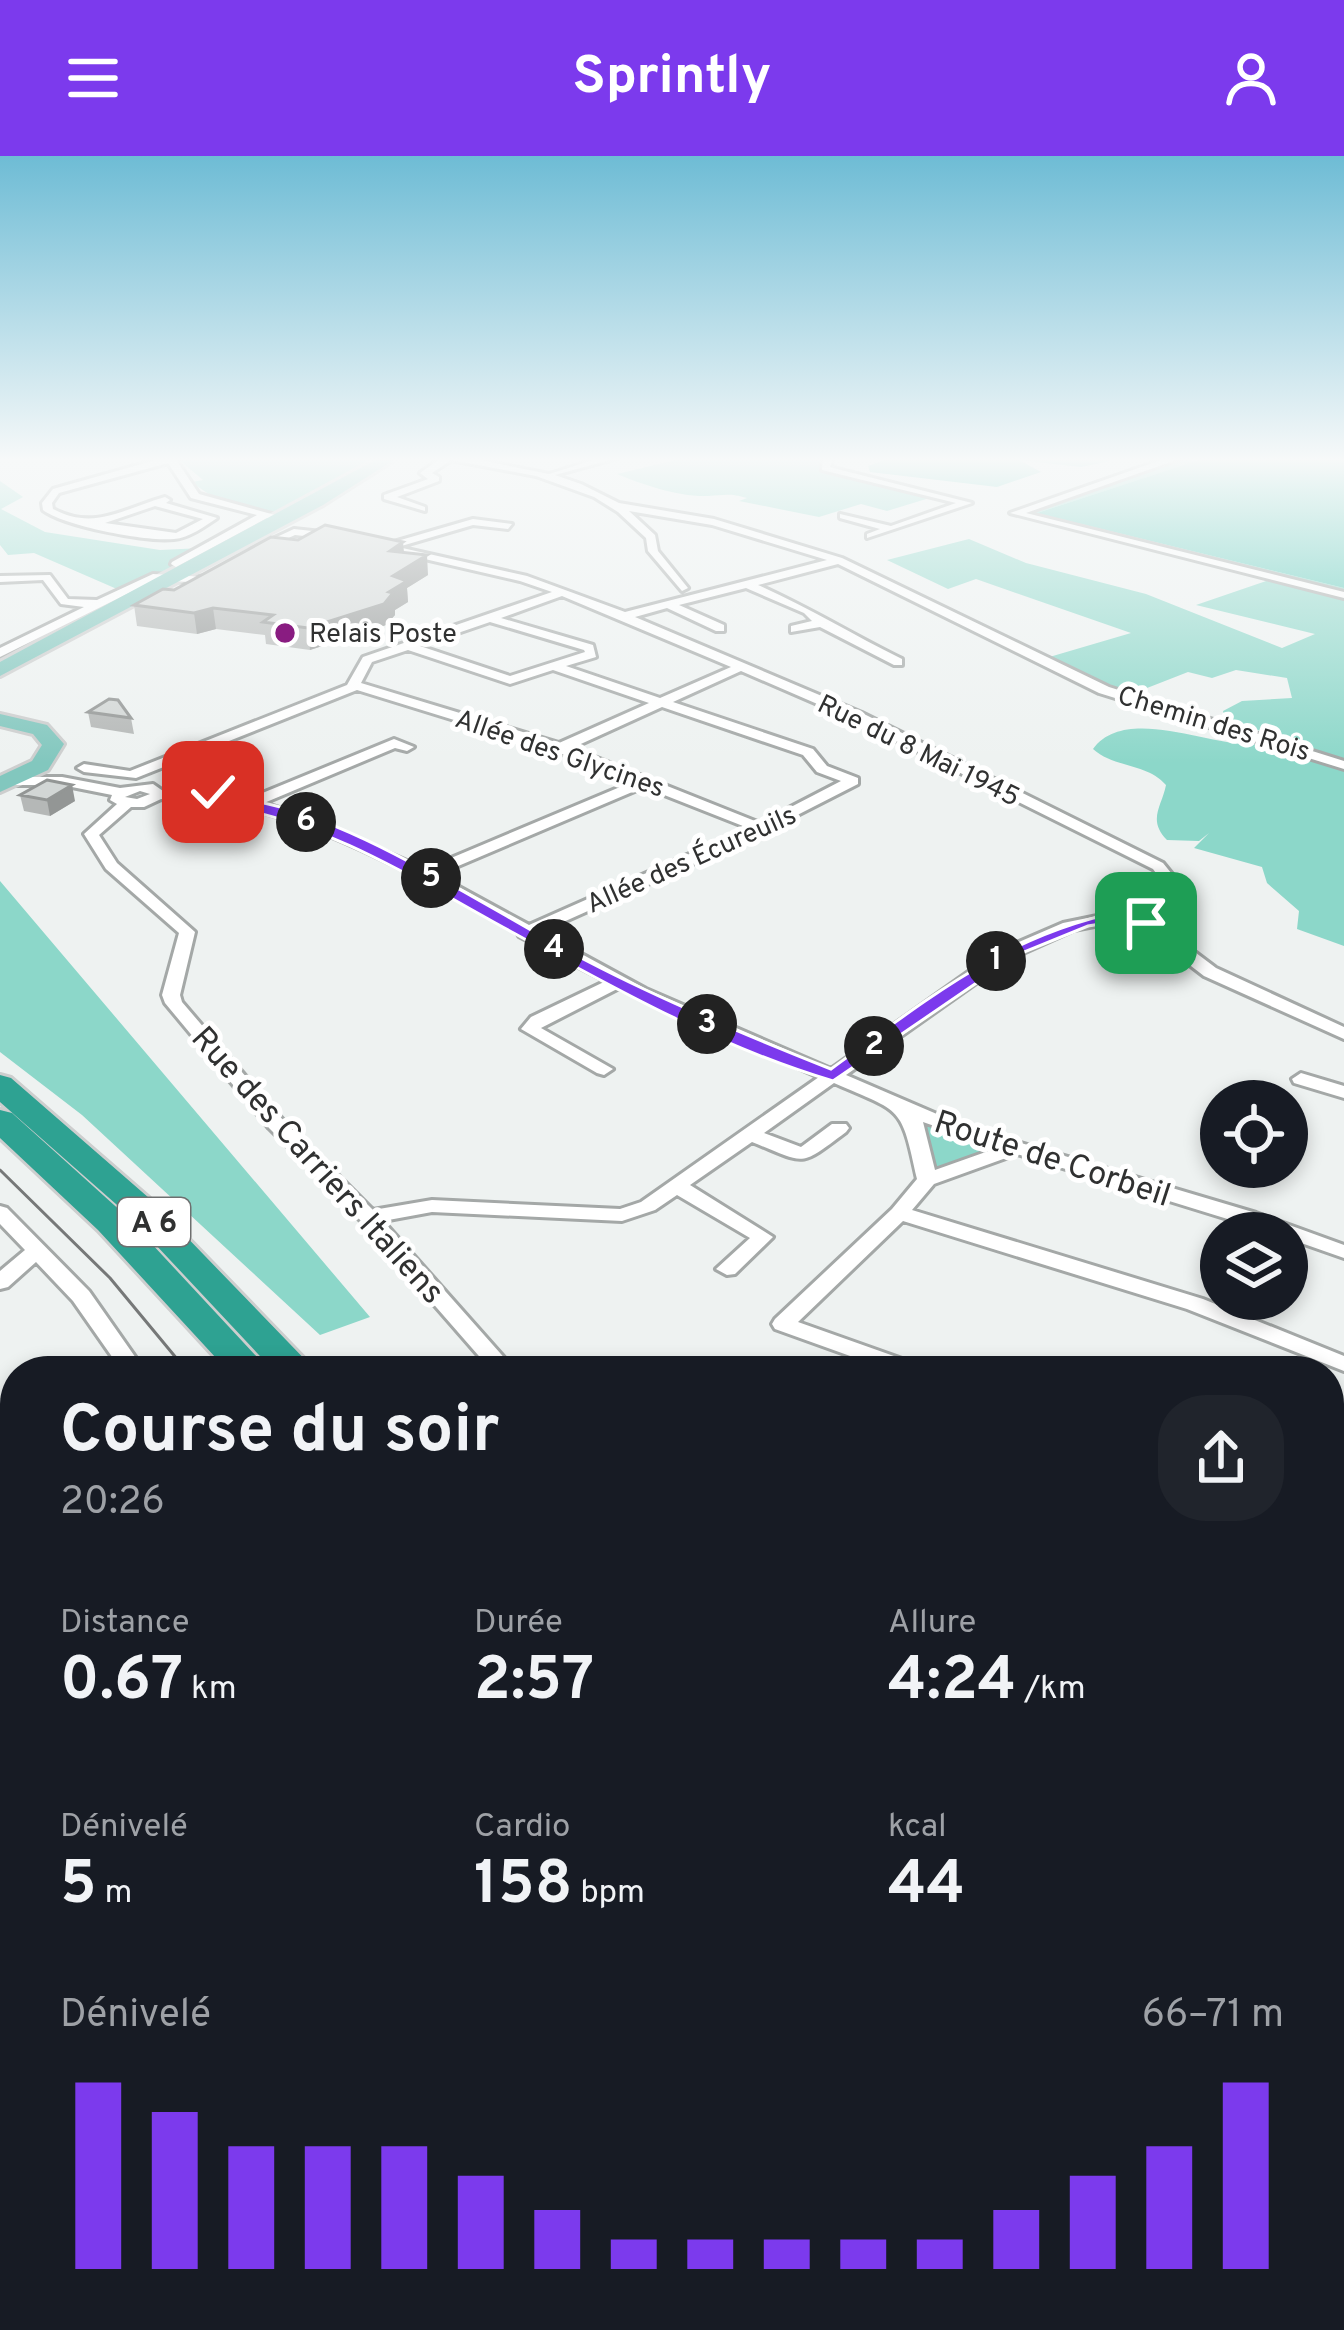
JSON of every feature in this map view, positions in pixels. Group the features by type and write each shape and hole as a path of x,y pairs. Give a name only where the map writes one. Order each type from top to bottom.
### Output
{"highway":[{"name":"A 6","path":"0,1084 137,1205 282,1356"},
{"name":"A 6","path":"0,1120 111,1222 236,1356"}],"main road":[{"path":"0,677 214,559"},
{"path":"0,677 116,606 214,559"},
{"path":"0,720 46,734 52,747 40,765 5,783"}],"street":[{"name":"Rue du 8 Mai 1945","path":"441,559 524,578 624,616 856,716 1158,866 1171,878 1170,891 1157,910 1135,914"},
{"path":"660,559 682,588"},
{"path":"1201,559 1344,595"},
{"path":"624,616 838,560"},
{"name":"Chemin des Rois","path":"838,560 1104,690 1344,765"},
{"path":"0,653 116,606 153,577 192,573"},
{"path":"0,579 46,577 65,602 116,606"},
{"path":"744,583 808,611 821,623 898,662"},
{"path":"135,776 356,685 367,660 564,592"},
{"path":"667,604 720,628"},
{"path":"490,618 592,651 510,680"},
{"path":"795,629 821,623"},
{"path":"408,646 527,686 526,695"},
{"path":"552,666 659,703"},
{"path":"560,748 738,668"},
{"name":"Allée des Glycines","path":"356,685 560,748 761,828"},
{"name":"Allée des Écureuils","path":"525,933 852,785 853,781 822,770 808,752 659,703"},
{"path":"250,804 394,743 407,746"},
{"path":"40,765 62,781"},
{"path":"5,783 62,781 146,802 159,795 225,802 230,796 84,768"},
{"path":"424,875 645,781"},
{"name":"Rue des Carriers Italiens","path":"123,798 91,834 111,866 187,932 171,995 174,1003 276,1124 368,1217 492,1356"},
{"name":"Route de Corbeil","path":"225,802 276,811 424,875 618,982 899,1106 1013,1150 1249,1217 1344,1252"},
{"path":"368,1217 432,1206 622,1215 648,1206 1004,956 1069,926 1135,914 1210,972 1344,1034"},
{"path":"604,1069 530,1030 537,1021 618,982"},
{"path":"1300,1079 1344,1092"},
{"path":"899,1106 915,1124 927,1180"},
{"path":"750,1134 803,1155 839,1128"},
{"path":"872,1356 782,1324 899,1213 927,1180 1013,1150"},
{"path":"677,1186 763,1237 727,1269"},
{"path":"0,1212 81,1296 123,1356"},
{"path":"899,1213 1195,1304 1324,1356"},
{"path":"0,1282 37,1250"}],"shaded area":[{"path":"49,559 200,559 133,596"},
{"path":"1018,559 1146,594 1282,648 1315,634 1196,605 1278,577 1206,559 1227,559 1344,588 1344,946 1297,929 1299,911 1267,883 1262,867 1194,848 1209,833 1199,841 1167,840 1157,819 1166,785 1150,773 1093,749 1108,736 1149,729 1261,744 1265,732 1225,722 1223,711 1242,701 1292,698 1287,678 1236,670 1212,678 1188,672 1124,697 1046,658 1131,633 976,579 948,589 887,560"},
{"path":"1227,559 1344,559 1344,588"},
{"path":"0,881 370,1317 320,1335 82,1115 0,1052"},
{"path":"926,1121 989,1151 940,1170 932,1168 920,1123"}],"building":[{"path":"230,559 420,559 393,576 407,581 389,592 393,593 384,604 308,628 263,622 273,615 213,608 194,613 134,605 163,589 174,590"},
{"path":"109,699 118,700 131,718 88,712"},
{"path":"47,780 72,785 47,800 20,795"}],"tram line":[{"path":"0,1170 110,1278 175,1356"}],"place":[{"name":"Relais Poste","path":"285,633"}],"route":[{"path":"213,792 230,796 225,802 250,804 299,819 384,856 586,967 732,1036 833,1076 956,986 1013,951 1085,922 1135,914 1146,923"}]}
